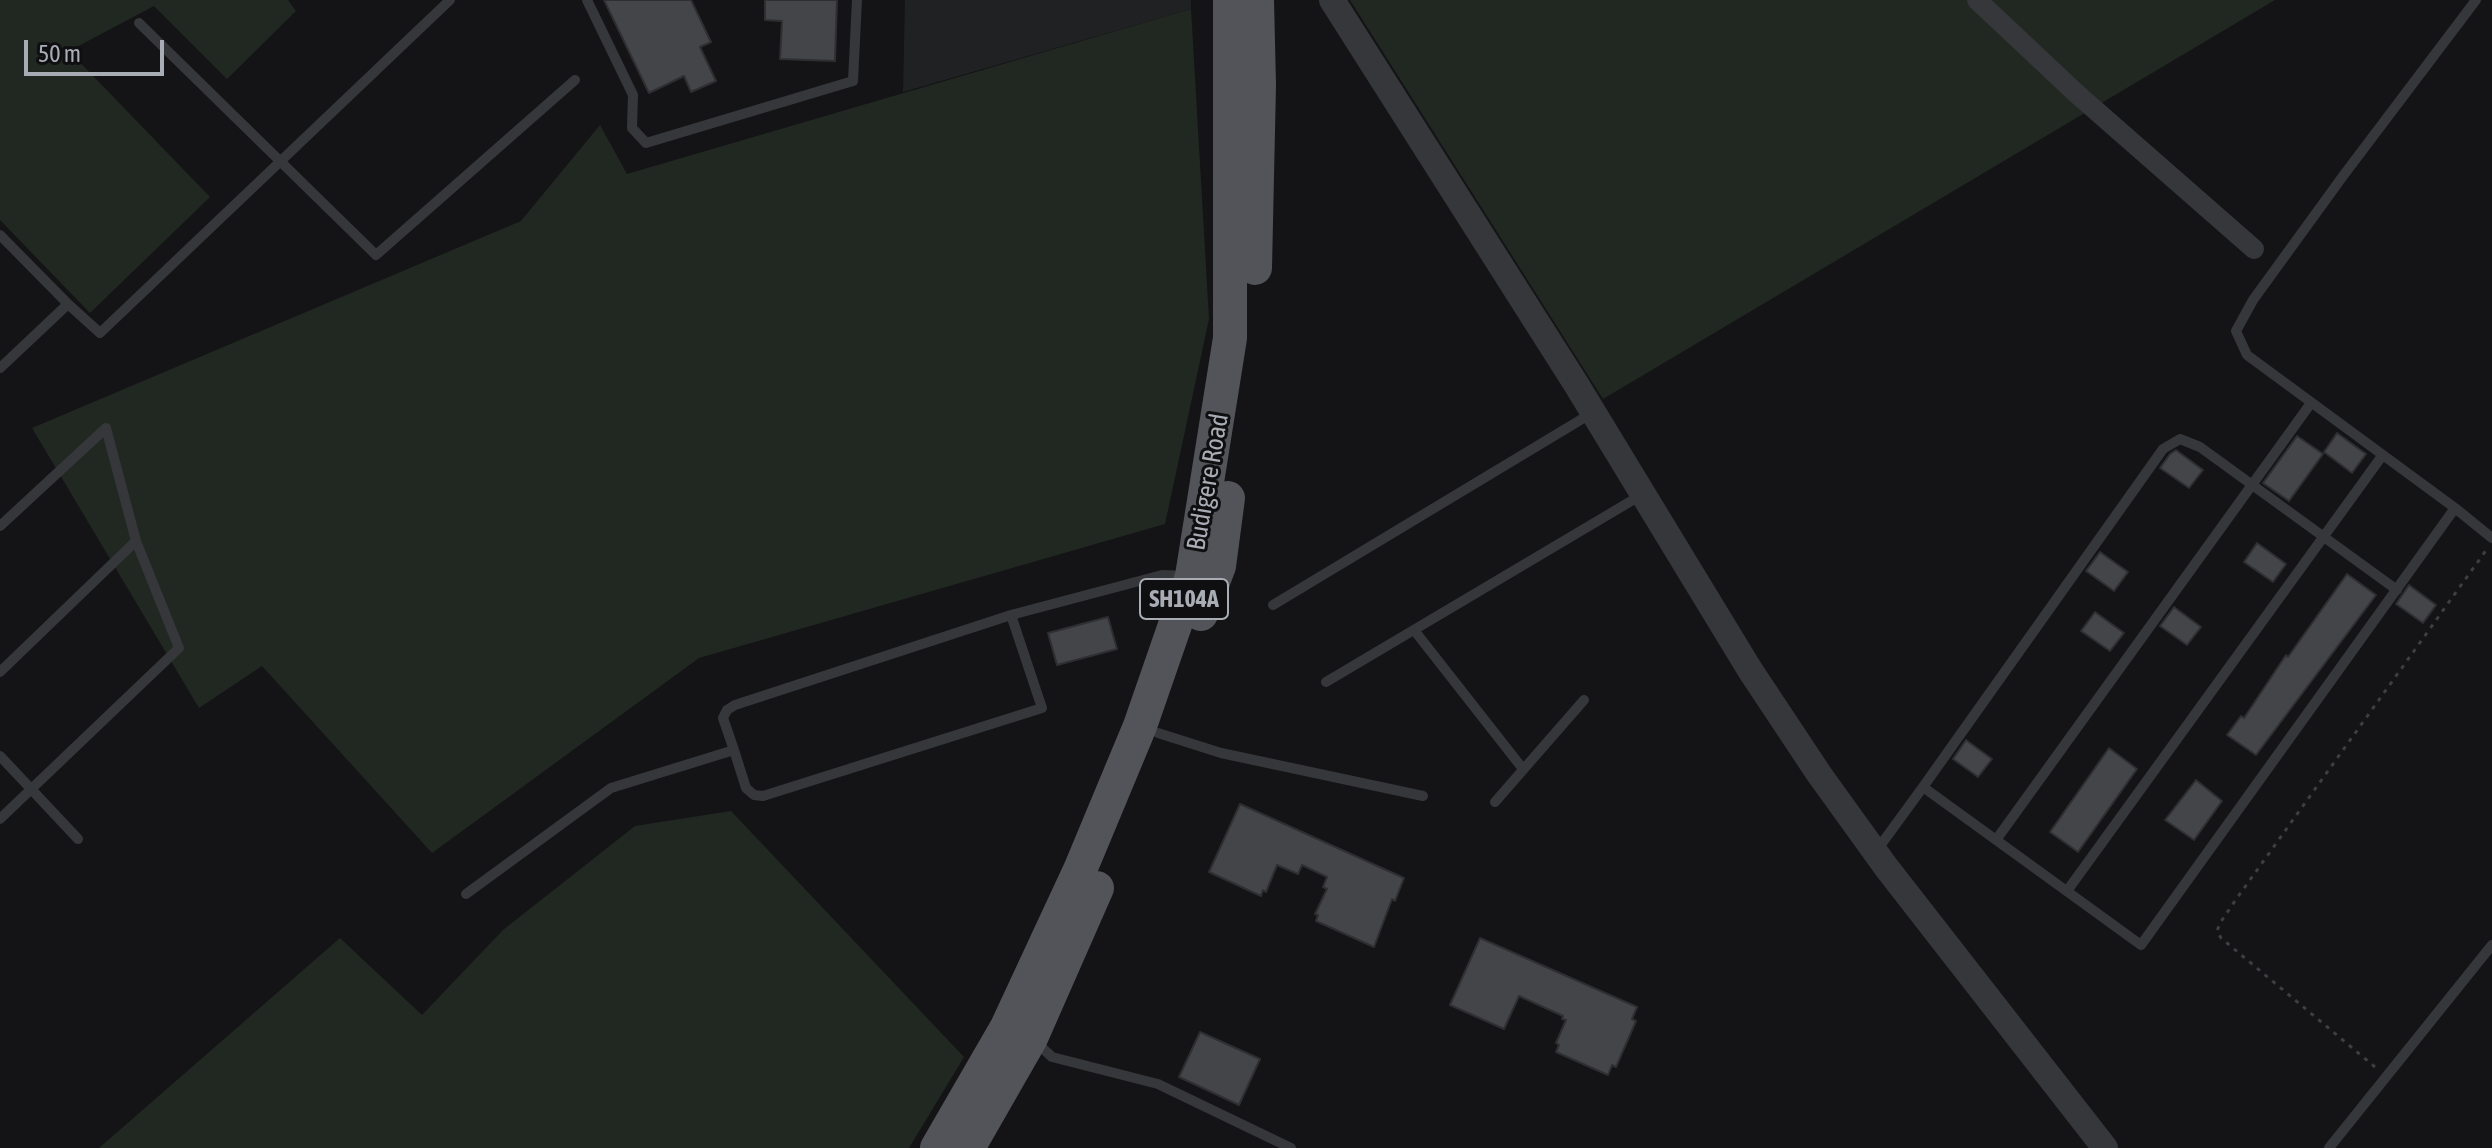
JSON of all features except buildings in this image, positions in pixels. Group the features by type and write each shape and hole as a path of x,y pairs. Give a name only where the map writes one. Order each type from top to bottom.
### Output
{"main road":[{"name":"Budigere Road","path":"937,1148 1007,1027 1080,870 1140,726 1192,576 1230,338 1230,0"},
{"name":"Budigere Road","path":"968,1148 1031,1038 1102,876 1219,566 1251,351 1258,100 1257,0"}],"street":[{"path":"1332,0 1594,412 1750,670 1819,774 1875,852 2105,1148"},
{"path":"1977,0 2077,94 2254,249"}],"lane":[{"path":"0,235 100,333 450,0"},
{"path":"587,0 633,95 632,128 646,143 853,81 857,0"},
{"path":"2476,0 2352,164 2240,321 2236,331 2247,355 2492,538"},
{"path":"139,23 376,255 575,80"},
{"path":"0,368 68,304"},
{"path":"1996,840 2311,403"},
{"path":"1273,605 1594,412"},
{"path":"0,526 106,428 136,541 179,648 0,819"},
{"path":"1875,852 2163,449 2180,439 2200,447 2397,590"},
{"path":"2067,891 2382,456"},
{"path":"1326,682 1644,493"},
{"path":"1923,787 2141,945 2455,508"},
{"path":"0,672 136,541"},
{"path":"1011,615 1042,708 763,796 754,795 746,788 723,718 727,710 735,705 1011,615 1162,575 1192,576"},
{"path":"1414,630 1523,769"},
{"path":"1495,802 1584,700"},
{"path":"1158,733 1221,753 1423,796"},
{"path":"466,894 611,788 734,750"},
{"path":"0,756 78,839"},
{"path":"2329,1148 2492,945"},
{"path":"1031,1038 1052,1057 1158,1084 1291,1148"}],"path":[{"path":"2387,1077 2221,938 2217,931 2492,538"}],"shaded area":[{"path":"0,0 288,0 296,11 227,79 154,6 69,51 210,197 90,313 0,220"},
{"path":"905,0 1191,0 1191,9 903,92"},
{"path":"1350,0 2275,0 1603,399"},
{"path":"1191,9 1209,319 1165,524 699,658 432,853 262,666 199,708 32,428 521,221 600,125 627,174"},
{"path":"731,811 964,1057 909,1148 99,1148 340,938 422,1015 503,930 635,826"}]}
